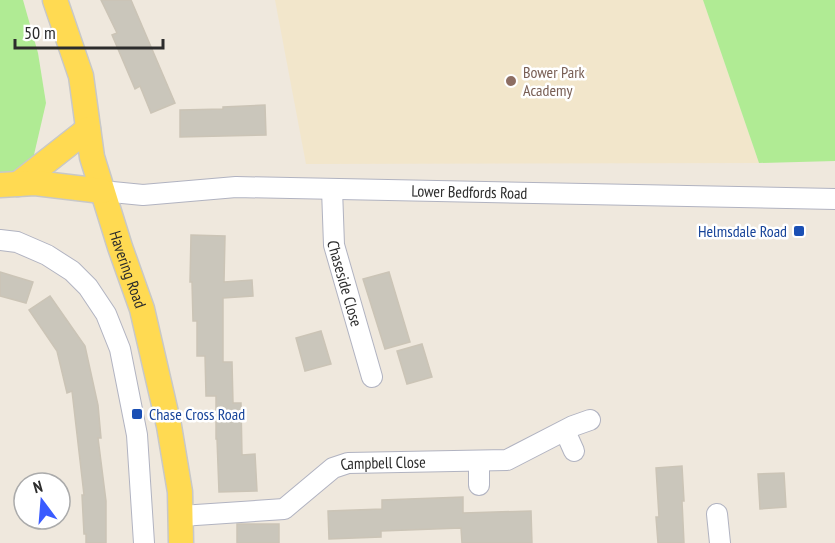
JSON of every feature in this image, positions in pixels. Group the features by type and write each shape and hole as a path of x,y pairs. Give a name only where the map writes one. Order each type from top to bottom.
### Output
{"main road":[{"name":"Havering Road","path":"55,0 81,76 92,157 142,309 169,426 180,492 181,543"},
{"path":"9,185 88,129"},
{"path":"9,185 35,183 102,191"}],"street":[{"name":"Lower Bedfords Road","path":"102,191 143,195 236,187 835,199"},
{"name":"Chaseside Close","path":"332,189 334,245 372,376"},
{"path":"0,240 17,243 47,255 72,271 88,286 106,314 120,349 136,435 144,543"},
{"name":"Campbell Close","path":"181,516 284,509 333,468 348,463 507,460 565,430 590,420"},
{"path":"565,430 574,451"},
{"path":"479,461 480,485"},
{"path":"717,514 720,543"}],"shaded area":[{"name":"Bower Park Academy","path":"275,0 703,0 759,163 306,164"}],"green space":[{"path":"0,0 23,0 38,53 46,103 30,172 0,175"},
{"path":"703,0 835,0 835,161 759,163"}],"building":[{"path":"101,0 131,0 175,103 151,113 140,86 135,89 112,35 117,33"},
{"path":"265,105 266,135 180,137 180,110"},
{"path":"191,235 225,236 224,282 252,280 253,296 223,298 223,362 232,362 233,403 241,403 242,455 255,454 257,491 219,492 216,396 206,396 205,356 197,356 197,321 193,321 192,282 190,282"},
{"path":"0,272 33,282 26,303 0,296"},
{"path":"389,272 410,342 385,349 363,279"},
{"path":"50,296 85,346 98,405 101,438 98,438 106,501 106,543 86,543 82,495 84,495 72,391 67,393 57,351 29,310"},
{"path":"321,331 331,364 305,371 296,338"},
{"path":"422,344 432,377 407,384 397,351"},
{"path":"682,466 684,543 658,543 656,468"},
{"path":"784,473 786,507 760,509 758,474"},
{"path":"463,497 463,513 531,511 532,543 462,543 461,528 381,531 381,537 329,539 328,511 382,509 382,500"},
{"path":"237,524 279,524 279,543 237,543"}],"place":[{"name":"Bower Park Academy","path":"511,81"},
{"name":"Helmsdale Road","path":"799,231"},
{"name":"Chase Cross Road","path":"137,414"}]}
